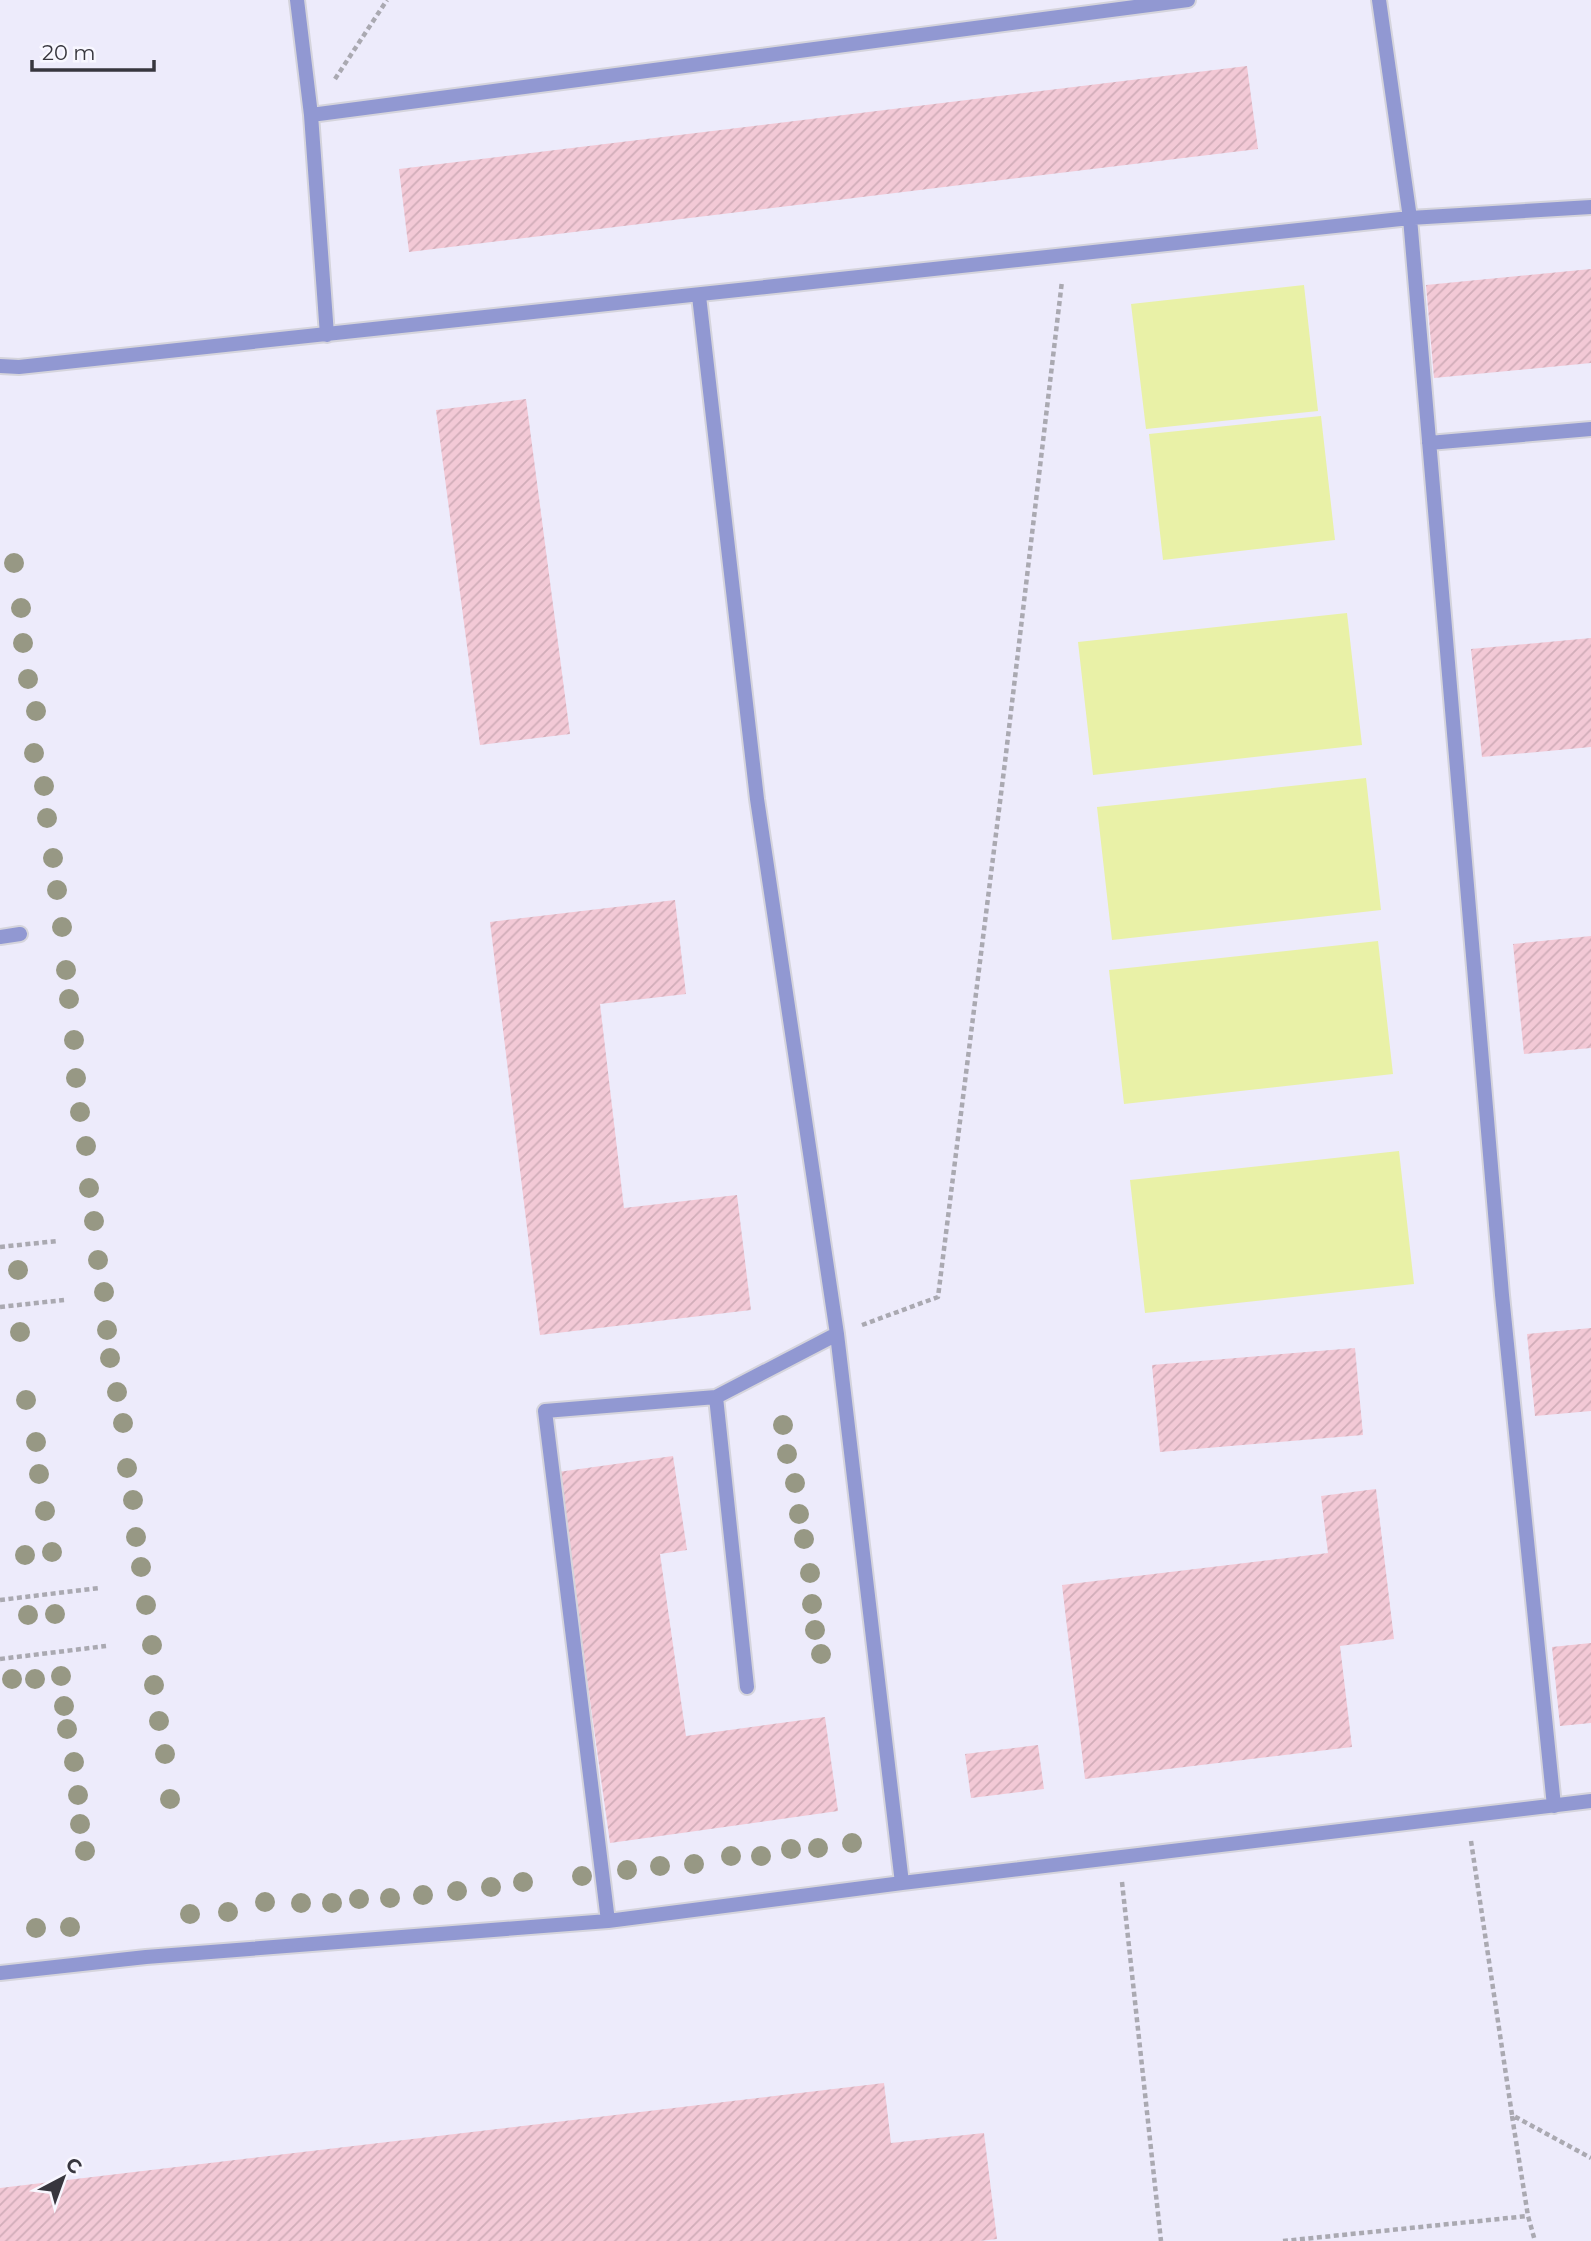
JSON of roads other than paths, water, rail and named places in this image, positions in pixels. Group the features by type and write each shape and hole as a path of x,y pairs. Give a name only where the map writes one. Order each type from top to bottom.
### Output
{"lane":[{"path":"297,0 311,115 327,335"},
{"path":"311,115 1088,7 1188,0"},
{"path":"1379,0 1410,218 1502,1295 1554,1806"},
{"path":"0,366 19,367 699,296 1410,218 1591,207"},
{"path":"699,296 757,799 837,1334 902,1883"},
{"path":"1429,443 1591,429"},
{"path":"0,937 19,934"},
{"path":"608,1921 545,1411 716,1397 837,1334"},
{"path":"716,1397 747,1687"},
{"path":"0,1973 146,1957 608,1921 1591,1801"}]}
